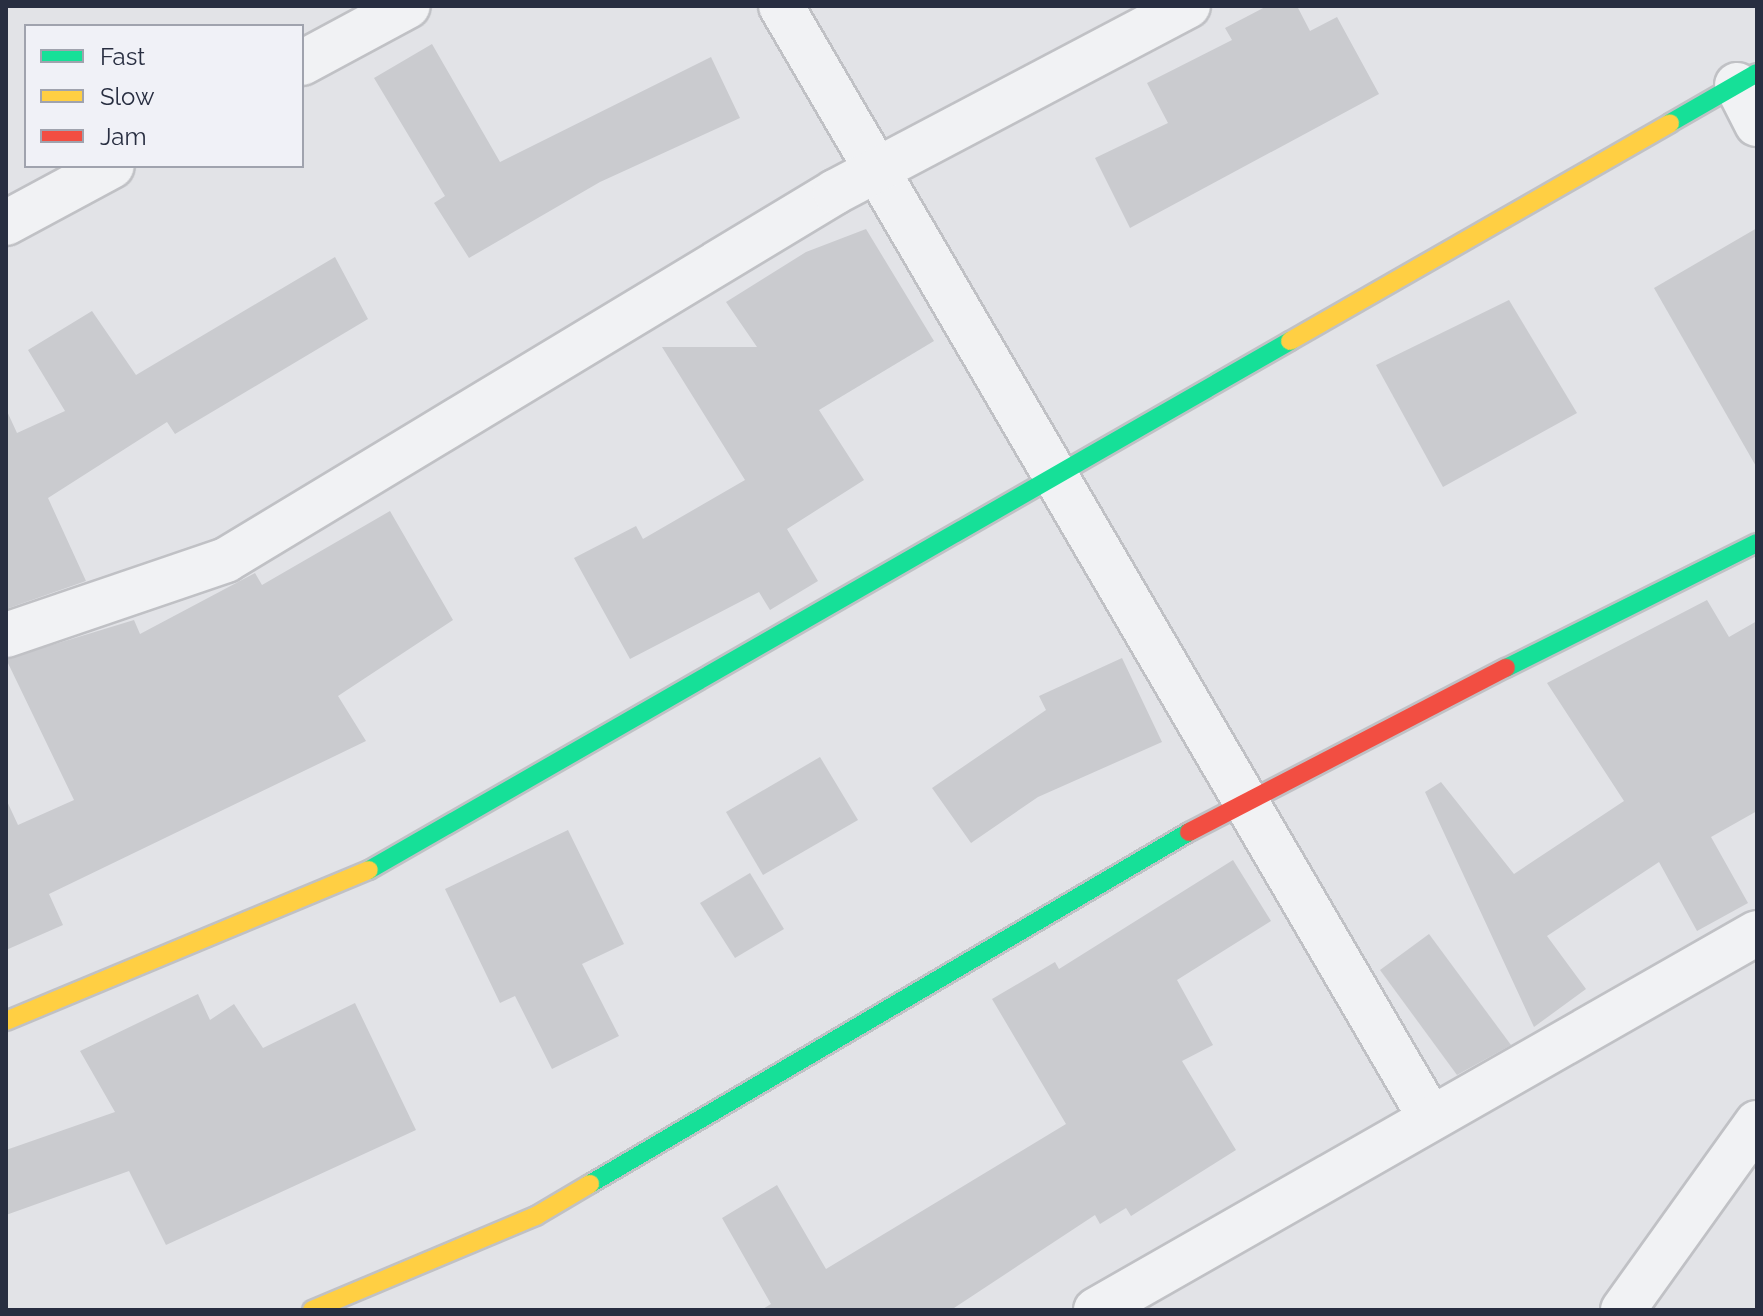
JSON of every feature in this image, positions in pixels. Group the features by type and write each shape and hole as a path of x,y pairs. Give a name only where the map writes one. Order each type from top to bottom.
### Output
{"street":[{"path":"304,62 408,6"},
{"path":"781,6 1430,1117"},
{"path":"6,635 226,560 877,170 1188,6"},
{"path":"6,1021 331,892 1747,79 1757,124"},
{"path":"6,223 108,168"},
{"path":"312,1310 536,1216 1244,799 1757,543"},
{"path":"1096,1310 1757,933"},
{"path":"1623,1310 1757,1123"}],"building":[{"path":"1267,6 1297,6 1310,31 1337,17 1379,94 1130,228 1095,158 1168,123 1147,83 1232,40 1225,28"},
{"path":"432,44 500,162 711,57 740,118 600,182 469,258 434,203 445,196 374,78"},
{"path":"1757,228 1757,468 1654,288"},
{"path":"866,229 934,341 819,410 864,480 787,529 818,581 770,610 759,592 630,659 574,558 636,526 643,539 745,480 662,347 757,347 726,302 806,252"},
{"path":"335,257 368,319 175,434 167,422 48,498 86,581 6,609 6,409 17,433 65,411 28,350 92,311 136,375"},
{"path":"1509,300 1577,413 1443,487 1376,365"},
{"path":"390,511 453,620 338,696 366,741 49,894 63,925 6,950 6,799 18,825 74,800 6,659 134,620 140,634 255,573 262,585"},
{"path":"1707,600 1729,637 1757,621 1757,811 1711,837 1748,903 1697,931 1659,862 1547,936 1586,989 1534,1027 1425,792 1441,782 1514,874 1624,801 1547,683"},
{"path":"1122,658 1162,742 1038,797 971,843 932,788 1046,710 1039,696"},
{"path":"820,757 858,820 763,875 726,812"},
{"path":"568,830 624,944 582,964 619,1036 552,1069 515,996 500,1003 445,889"},
{"path":"1233,860 1271,921 1177,980 1213,1045 1182,1061 1236,1150 1131,1216 1126,1208 1100,1224 1095,1215 951,1310 761,1310 771,1304 722,1218 777,1185 826,1269 1066,1124 992,999 1055,962 1059,969"},
{"path":"750,873 784,929 735,958 700,903"},
{"path":"1429,934 1511,1045 1457,1075 1380,970"},
{"path":"198,994 210,1020 234,1004 263,1048 355,1003 416,1130 166,1245 129,1171 6,1215 6,1150 115,1112 80,1051"}],"traffic: fast":[{"path":"1670,123 1757,73"},
{"path":"369,870 1290,341"},
{"path":"1506,668 1757,543"},
{"path":"590,1184 1189,832"}],"traffic: slow":[{"path":"1290,341 1670,123"},
{"path":"6,1021 369,870"},
{"path":"312,1310 536,1216 590,1184"}],"traffic: jam":[{"path":"1189,832 1506,668"}]}
